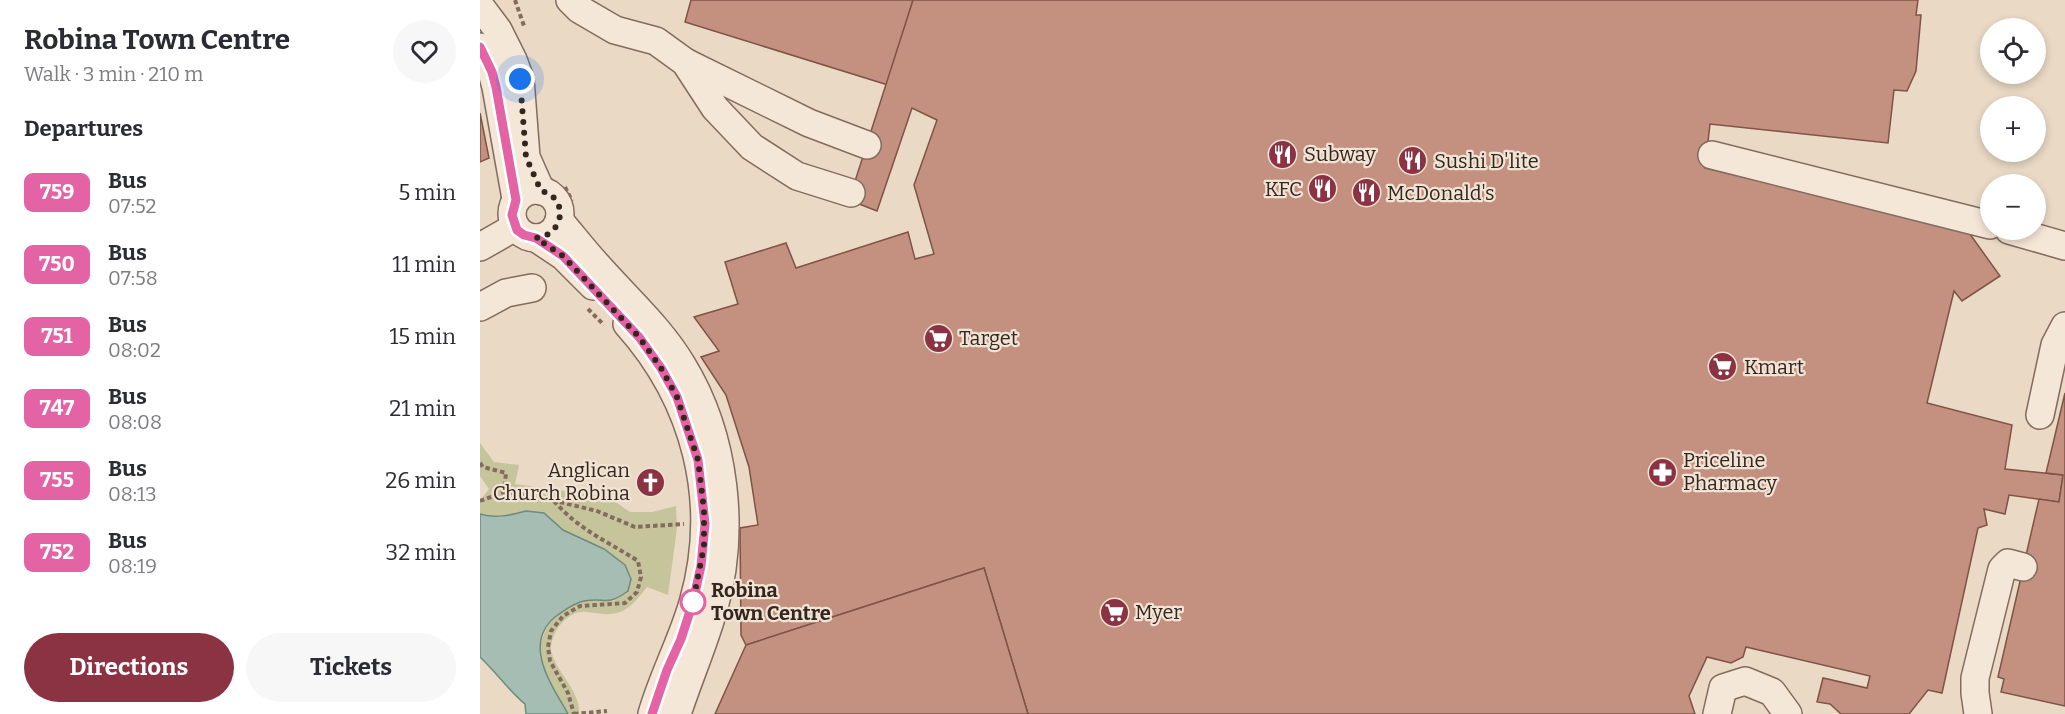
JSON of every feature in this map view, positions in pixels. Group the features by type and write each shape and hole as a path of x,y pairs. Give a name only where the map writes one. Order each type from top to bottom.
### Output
{"street":[{"path":"499,0 510,30 513,60 521,88 526,157 528,195 512,215 526,232 563,256 639,337 661,368 677,397 698,460 705,524 701,566 681,639 667,670 652,714"},
{"path":"570,0 579,9 615,30 657,41 685,62 809,123 867,145"},
{"path":"585,0 586,4 615,30"},
{"path":"480,6 498,30 513,60"},
{"path":"480,47 492,72 528,195"},
{"path":"685,62 716,108 752,147 797,176 851,193"},
{"path":"1713,154 1980,222"},
{"path":"480,248 526,232 547,236 554,231 559,220 560,209 557,202 552,196 528,195"},
{"path":"559,220 597,266 640,310 683,366 709,426 716,451 722,479 725,525 722,565 713,610 677,714"},
{"path":"2044,240 2065,246"},
{"path":"480,307 506,294 532,288"},
{"path":"2040,415 2055,345 2065,326"},
{"path":"1978,714 1975,678 2002,569 2008,563 2024,567"},
{"path":"1717,714 1723,688 1745,681 1772,692 1788,714"}],"path":[{"path":"583,304 605,327"},
{"path":"480,463 483,467 506,473 504,492"},
{"path":"480,501 504,492 530,495 597,511 635,527 687,524"},
{"path":"554,501 568,517 638,561 641,577 637,592 625,603 580,606 564,616 551,631 548,647 550,662 568,693 574,714 607,711"},
{"path":"687,518 687,533"}],"shaded area":[{"path":"480,443 494,462 519,465 515,484 608,497 630,512 652,512 676,506 677,528 668,595 647,587 635,602 620,612 573,614 565,619 556,631 551,651 578,703 579,714 568,714 548,679 541,660 542,640 550,623 573,605 590,601 615,601 578,538 563,530 544,513 526,511 507,516 480,514 480,501 489,489 480,476"},
{"path":"526,511 544,513 563,530 604,549 625,565 631,579 628,591 621,596 610,600 591,600 576,604 555,617 545,628 540,652 543,665 568,714 526,714 525,704 480,657 480,514 497,516"}],"building":[{"path":"691,0 913,0 888,85 685,22"},
{"name":"Robina Town Centre","path":"913,0 1918,0 1916,15 1921,15 1916,71 1907,91 1894,90 1888,143 1710,124 1705,168 1967,230 2000,276 1962,301 1954,291 1927,403 2012,425 2005,469 2063,475 2059,502 2009,495 2005,514 1984,509 1987,525 1978,528 1942,693 1928,690 1909,714 1841,714 1830,704 1817,702 1823,678 1867,688 1870,676 1746,647 1743,657 1731,663 1707,657 1689,696 1695,714 1028,714 984,568 746,645 741,635 740,528 758,525 749,467 726,395 701,357 719,351 694,317 738,304 725,262 786,243 796,268 908,232 915,259 934,254 914,185 937,120 912,108 877,211 849,200"},
{"path":"480,113 489,158 480,162"},
{"path":"2065,393 2065,706 2001,692 2004,679 1998,677 2039,499 2059,502 2063,475 2046,473"},
{"path":"984,568 1028,714 715,714 746,645"}],"bus line":[{"name":"759","path":"480,47 492,72 496,87 513,177 516,200 513,207 513,223 524,235 536,238 563,256 639,337 661,368 677,397 698,460 705,524 701,566 681,639 667,670 652,714"}],"place":[{"name":"Subway","path":"1283,154"},
{"name":"Sushi D'lite","path":"1413,161"},
{"name":"KFC","path":"1323,189"},
{"name":"McDonald's","path":"1366,193"},
{"name":"Target","path":"938,338"},
{"name":"Kmart","path":"1723,367"},
{"name":"Priceline Pharmacy","path":"1662,472"},
{"name":"Anglican Church Robina","path":"651,482"},
{"name":"Robina Town Centre","path":"693,602"},
{"name":"Myer","path":"1114,612"}],"route":[{"path":"520,79 526,157 531,173 541,191 552,196 560,209 560,217 554,231 547,236 536,238 563,256 639,337 661,368 677,397 690,431 698,460 705,524 701,566 693,602"}]}
